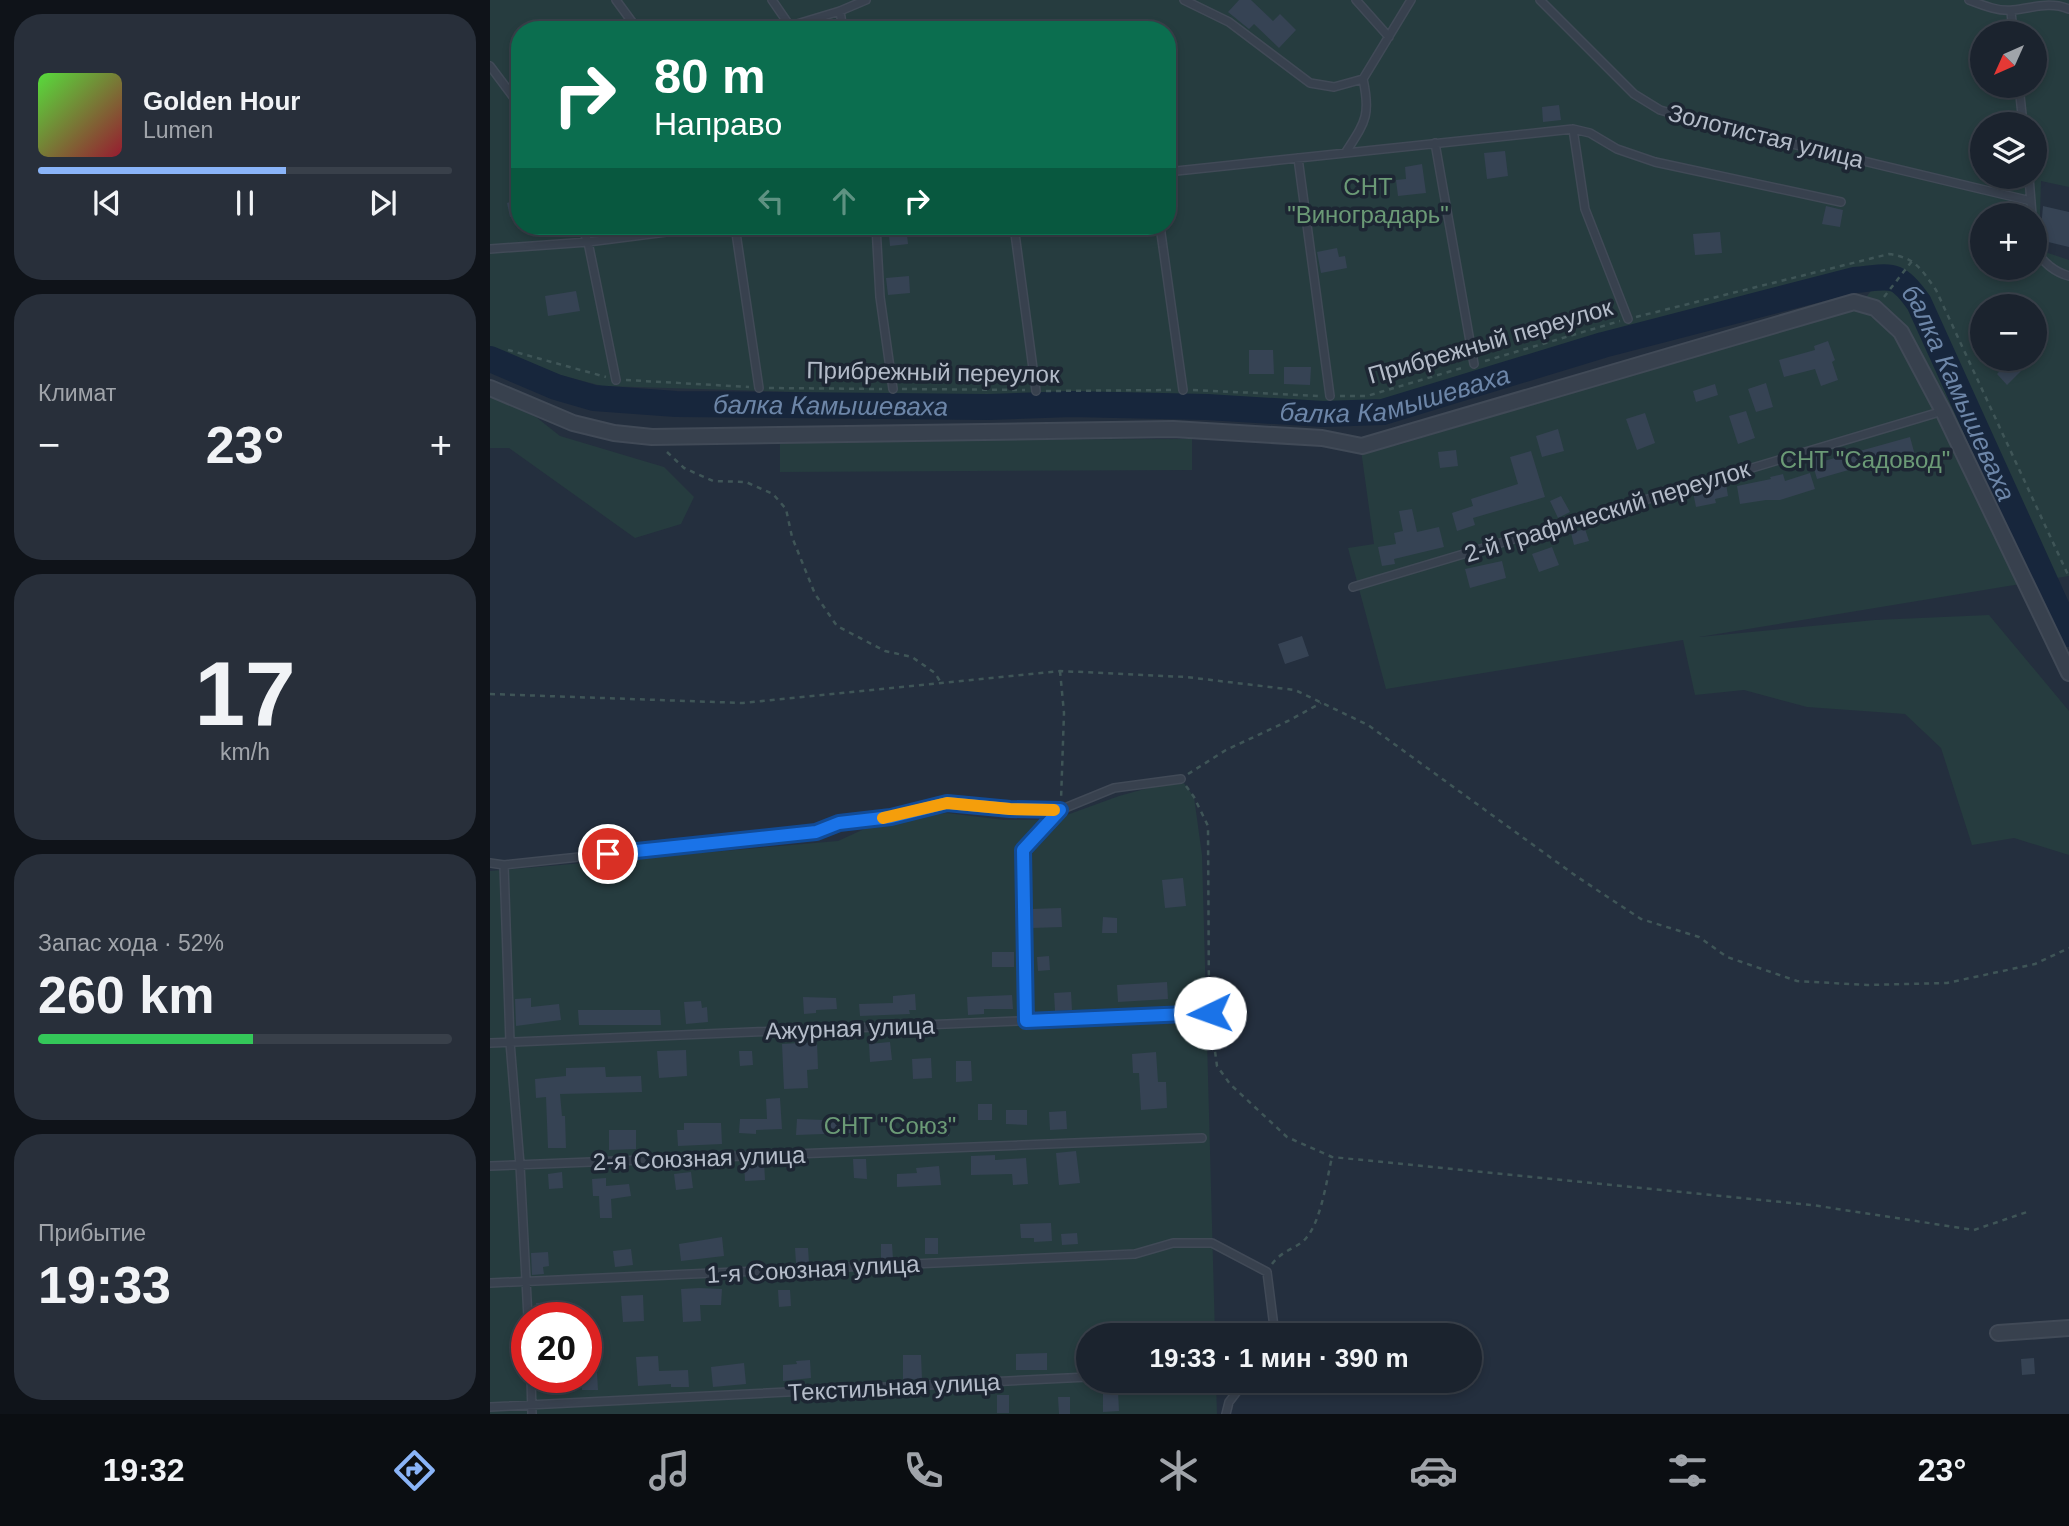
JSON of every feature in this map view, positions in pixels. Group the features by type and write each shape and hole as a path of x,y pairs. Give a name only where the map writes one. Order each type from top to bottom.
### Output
{"street":[{"path":"490,387 573,423 614,433 652,437 1173,429 1322,438 1362,446 1853,302 1875,308 1901,332 1943,411 2069,673"},
{"path":"1998,1333 2069,1328"}],"lane":[{"path":"616,0 631,21"},
{"path":"772,0 787,21"},
{"path":"807,21 866,0"},
{"path":"1184,0 1229,22 1310,83 1334,87 1363,79 1411,0"},
{"path":"1356,0 1389,37"},
{"name":"Золотистая улица","path":"1540,0 1634,94 1660,110 1712,125 2031,201"},
{"path":"1969,0 2011,11 2039,4 2069,9"},
{"path":"840,11 842,21"},
{"path":"2011,11 2012,21"},
{"path":"490,66 511,94"},
{"path":"1346,152 1366,122 1367,98 1363,79"},
{"path":"1573,129 1586,209 1628,319"},
{"path":"1176,171 1573,129 1590,134 1617,149 1655,162 1841,202"},
{"path":"1435,143 1474,364"},
{"path":"1298,158 1330,396"},
{"path":"2030,189 2031,201"},
{"path":"585,235 616,380"},
{"path":"490,249 643,235"},
{"path":"736,235 759,387"},
{"path":"877,235 880,297 893,389"},
{"path":"1015,235 1036,391"},
{"path":"1161,235 1183,390"},
{"path":"2047,266 2069,276"},
{"name":"2-й Графический переулок","path":"1353,587 1943,411"},
{"path":"490,863 504,865 816,832 839,823 891,817 947,803 1060,810 1114,788 1181,779"},
{"path":"1026,1021 1023,850 1060,810"},
{"path":"504,865 510,1042 527,1302"},
{"name":"Ажурная улица","path":"490,1043 1210,1013"},
{"name":"2-я Союзная улица","path":"490,1166 1202,1138"},
{"name":"1-я Союзная улица","path":"490,1283 1135,1254 1173,1243 1212,1243 1266,1272"},
{"path":"1266,1272 1273,1323"},
{"name":"Текстильная улица","path":"490,1407 532,1410 1076,1378"},
{"path":"1226,1414 1229,1402 1236,1393"}],"path":[{"name":"Прибрежный переулок","path":"508,350 616,380 759,387 1183,390 1367,396 1628,319 1889,254 1903,256 1912,261"},
{"path":"1875,308 1912,261 1918,265 1936,290 2069,577"},
{"path":"652,437 684,468 713,481 746,481 773,494 786,509 792,537 815,594 837,626 885,652 912,657 935,673 941,683"},
{"path":"1060,671 1064,713 1060,810"},
{"path":"490,694 743,703 1060,671 1186,677 1294,690 1368,725 1576,876 1641,919 1699,937 1727,957 1797,981 1867,985 1947,983 2035,964 2069,948"},
{"path":"1321,703 1226,750 1181,779 1194,797 1208,826 1210,1013 1217,1066 1230,1084 1287,1137 1332,1157 1812,1205 1974,1230 2030,1211"},
{"path":"1266,1272 1279,1254 1307,1239 1320,1208 1332,1157"}],"green space":[{"path":"490,0 2069,0 2069,187 2047,182 2047,112 1970,112 1970,189 2041,189 2040,203 1970,203 1970,280 2047,280 2047,253 2069,260 2069,576 1699,637 1875,620 1989,615 2069,711 2069,855 2014,838 1972,845 1941,748 1905,714 1807,707 1744,690 1695,695 1683,640 1386,689 1348,548 1374,544 1361,450 1398,445 1861,304 1885,272 1382,402 1322,408 602,386 560,375 490,347"},
{"path":"490,396 536,417 560,436 664,467 694,497 681,524 635,538 509,448 490,448"},
{"path":"1192,439 1192,470 780,472 780,440"},
{"name":"СНТ \"Союз\"","path":"1181,779 1194,797 1202,855 1215,1323 1076,1323 1076,1393 1216,1393 1217,1414 490,1414 490,871 838,841 884,820 947,813 1004,820 1053,820 1119,796"}],"building":[{"path":"1239,0 1251,0 1273,21 1280,14 1296,30 1279,48 1254,24 1249,29 1228,12"},
{"path":"1559,105 1561,120 1543,122 1542,107"},
{"path":"1505,151 1508,176 1487,179 1484,153"},
{"path":"1422,164 1426,193 1398,196 1396,180 1406,179 1405,167"},
{"path":"511,202 510,217 507,203"},
{"path":"1826,206 1843,210 1840,227 1822,224"},
{"path":"2047,207 2069,212 2069,247 2047,242"},
{"path":"1720,232 1722,253 1695,255 1693,234"},
{"path":"889,235 907,235 908,244 890,246"},
{"path":"1337,248 1339,257 1345,256 1347,268 1321,273 1317,252"},
{"path":"909,276 910,293 888,295 886,278"},
{"path":"576,291 580,311 548,316 545,296"},
{"path":"1828,341 1838,380 1821,386 1815,369 1784,377 1779,360 1815,350 1814,346"},
{"path":"1249,350 1273,350 1274,374 1249,374"},
{"path":"1284,367 1311,367 1310,385 1284,384"},
{"path":"2000,371 2021,371 2007,385 1997,374"},
{"path":"1766,383 1773,407 1756,412 1748,389"},
{"path":"1715,384 1718,395 1696,402 1693,391"},
{"path":"1746,411 1755,438 1738,444 1729,416"},
{"path":"1645,413 1655,443 1637,450 1626,419"},
{"path":"1558,429 1564,451 1542,457 1536,436"},
{"path":"1910,437 1916,459 1903,463 1902,459 1867,468 1866,465 1817,479 1811,458 1822,455 1824,461"},
{"path":"1456,450 1458,466 1440,468 1438,452"},
{"path":"1531,451 1545,497 1473,518 1475,525 1457,531 1452,513 1473,506 1471,499 1518,484 1510,457"},
{"path":"1810,473 1815,489 1780,500 1740,504 1737,486 1783,474 1785,481"},
{"path":"1726,484 1728,496 1715,499 1716,503 1696,507 1693,492"},
{"path":"1561,496 1570,512 1558,518 1550,501"},
{"path":"1412,509 1417,532 1439,527 1444,547 1394,559 1395,564 1382,566 1378,547 1396,544 1394,533 1403,531 1399,511"},
{"path":"1585,529 1589,541 1574,545 1571,533"},
{"path":"1552,547 1559,565 1539,572 1532,554"},
{"path":"1502,561 1506,578 1470,588 1465,569"},
{"path":"1302,636 1309,656 1285,664 1278,644"},
{"path":"1183,878 1186,906 1165,908 1162,880"},
{"path":"1061,908 1062,927 1031,928 1030,909"},
{"path":"1103,917 1117,918 1117,933 1102,933"},
{"path":"992,952 1014,952 1014,967 992,967"},
{"path":"1049,956 1050,970 1038,971 1037,957"},
{"path":"1167,982 1168,999 1118,1002 1117,985"},
{"path":"1071,992 1072,1010 1055,1011 1054,993"},
{"path":"915,994 916,1010 909,1010 910,1014 860,1016 859,1004 893,1003 893,996"},
{"path":"1012,995 1013,1009 984,1009 984,1014 968,1015 967,997"},
{"path":"803,997 836,998 837,1009 816,1010 816,1013 804,1014"},
{"path":"531,998 531,1007 559,1004 561,1020 516,1026 515,999"},
{"path":"701,1001 702,1008 707,1007 708,1022 686,1024 684,1002"},
{"path":"578,1010 660,1010 661,1025 579,1025"},
{"path":"817,1042 818,1069 807,1070 808,1088 784,1089 782,1044"},
{"path":"890,1042 892,1060 870,1062 869,1044"},
{"path":"686,1050 687,1076 659,1078 657,1051"},
{"path":"739,1051 752,1051 753,1065 740,1066"},
{"path":"1156,1052 1158,1082 1166,1082 1167,1108 1141,1110 1139,1073 1133,1073 1132,1054"},
{"path":"931,1058 932,1078 913,1079 912,1059"},
{"path":"956,1061 971,1061 972,1081 956,1082"},
{"path":"605,1067 606,1077 641,1076 642,1092 560,1094 562,1116 565,1116 566,1148 548,1148 546,1097 536,1098 535,1079 566,1076 566,1068"},
{"path":"780,1098 782,1129 756,1130 756,1134 739,1133 740,1119 767,1119 766,1099"},
{"path":"978,1104 992,1104 992,1120 978,1120"},
{"path":"1006,1110 1027,1110 1027,1125 1006,1124"},
{"path":"1066,1111 1067,1129 1050,1130 1049,1112"},
{"path":"850,1115 851,1133 796,1135 797,1119 825,1120 825,1116"},
{"path":"935,1121 949,1121 949,1136 935,1136"},
{"path":"684,1123 721,1123 722,1144 678,1146 677,1130 684,1130"},
{"path":"609,1130 636,1130 636,1149 609,1150"},
{"path":"1076,1151 1080,1183 1059,1185 1056,1153"},
{"path":"995,1155 995,1160 1026,1158 1028,1184 1013,1185 1012,1174 971,1175 971,1156"},
{"path":"853,1159 866,1159 867,1179 854,1178"},
{"path":"764,1161 765,1180 745,1181 744,1162"},
{"path":"939,1166 941,1185 897,1187 897,1174 917,1173 916,1168"},
{"path":"562,1172 563,1188 549,1189 548,1174"},
{"path":"691,1172 693,1188 676,1190 674,1174"},
{"path":"606,1178 606,1186 629,1184 631,1196 611,1199 612,1218 600,1218 599,1196 593,1196 592,1179"},
{"path":"1051,1223 1052,1241 1034,1242 1034,1238 1021,1238 1020,1224"},
{"path":"1077,1233 1078,1244 1062,1245 1061,1234"},
{"path":"722,1237 724,1256 681,1261 679,1244"},
{"path":"925,1238 938,1238 938,1254 925,1254"},
{"path":"881,1244 892,1244 893,1259 881,1259"},
{"path":"795,1248 808,1248 809,1263 796,1263"},
{"path":"631,1249 633,1265 615,1267 613,1251"},
{"path":"548,1252 549,1266 543,1267 544,1274 532,1275 531,1253"},
{"path":"681,1289 722,1289 721,1305 700,1305 701,1321 683,1322"},
{"path":"778,1290 790,1290 791,1306 779,1307"},
{"path":"643,1295 644,1321 623,1322 621,1296"},
{"path":"1047,1353 1047,1370 1016,1370 1016,1354"},
{"path":"903,1355 921,1355 922,1379 903,1380"},
{"path":"658,1356 659,1371 688,1370 689,1387 671,1387 671,1384 638,1386 636,1357"},
{"path":"2034,1358 2035,1374 2022,1375 2021,1359"},
{"path":"810,1360 811,1378 783,1381 783,1365"},
{"path":"744,1363 746,1384 713,1387 711,1367"},
{"path":"1103,1393 1118,1393 1119,1411 1103,1412"},
{"path":"997,1395 1009,1395 1009,1413 997,1413"},
{"path":"1058,1397 1070,1397 1070,1414 1059,1414"}],"waterway":[{"name":"балка Камышеваха","path":"490,359 556,387 594,398 676,404 988,407 1071,404 1207,407 1323,414 1383,412 1603,345 1854,280 1892,278 1904,285 1919,303 2069,634"}],"slow traffic":[{"path":"883,818 947,803 1054,810"}],"route":[{"path":"608,854 816,832 839,823 891,817 947,803 1060,810 1023,850 1026,1021 1210,1013"}],"park label":[{"name":"СНТ \"Виноградарь\"","path":"1368,200"},
{"name":"СНТ \"Садовод\"","path":"1865,459"}]}
